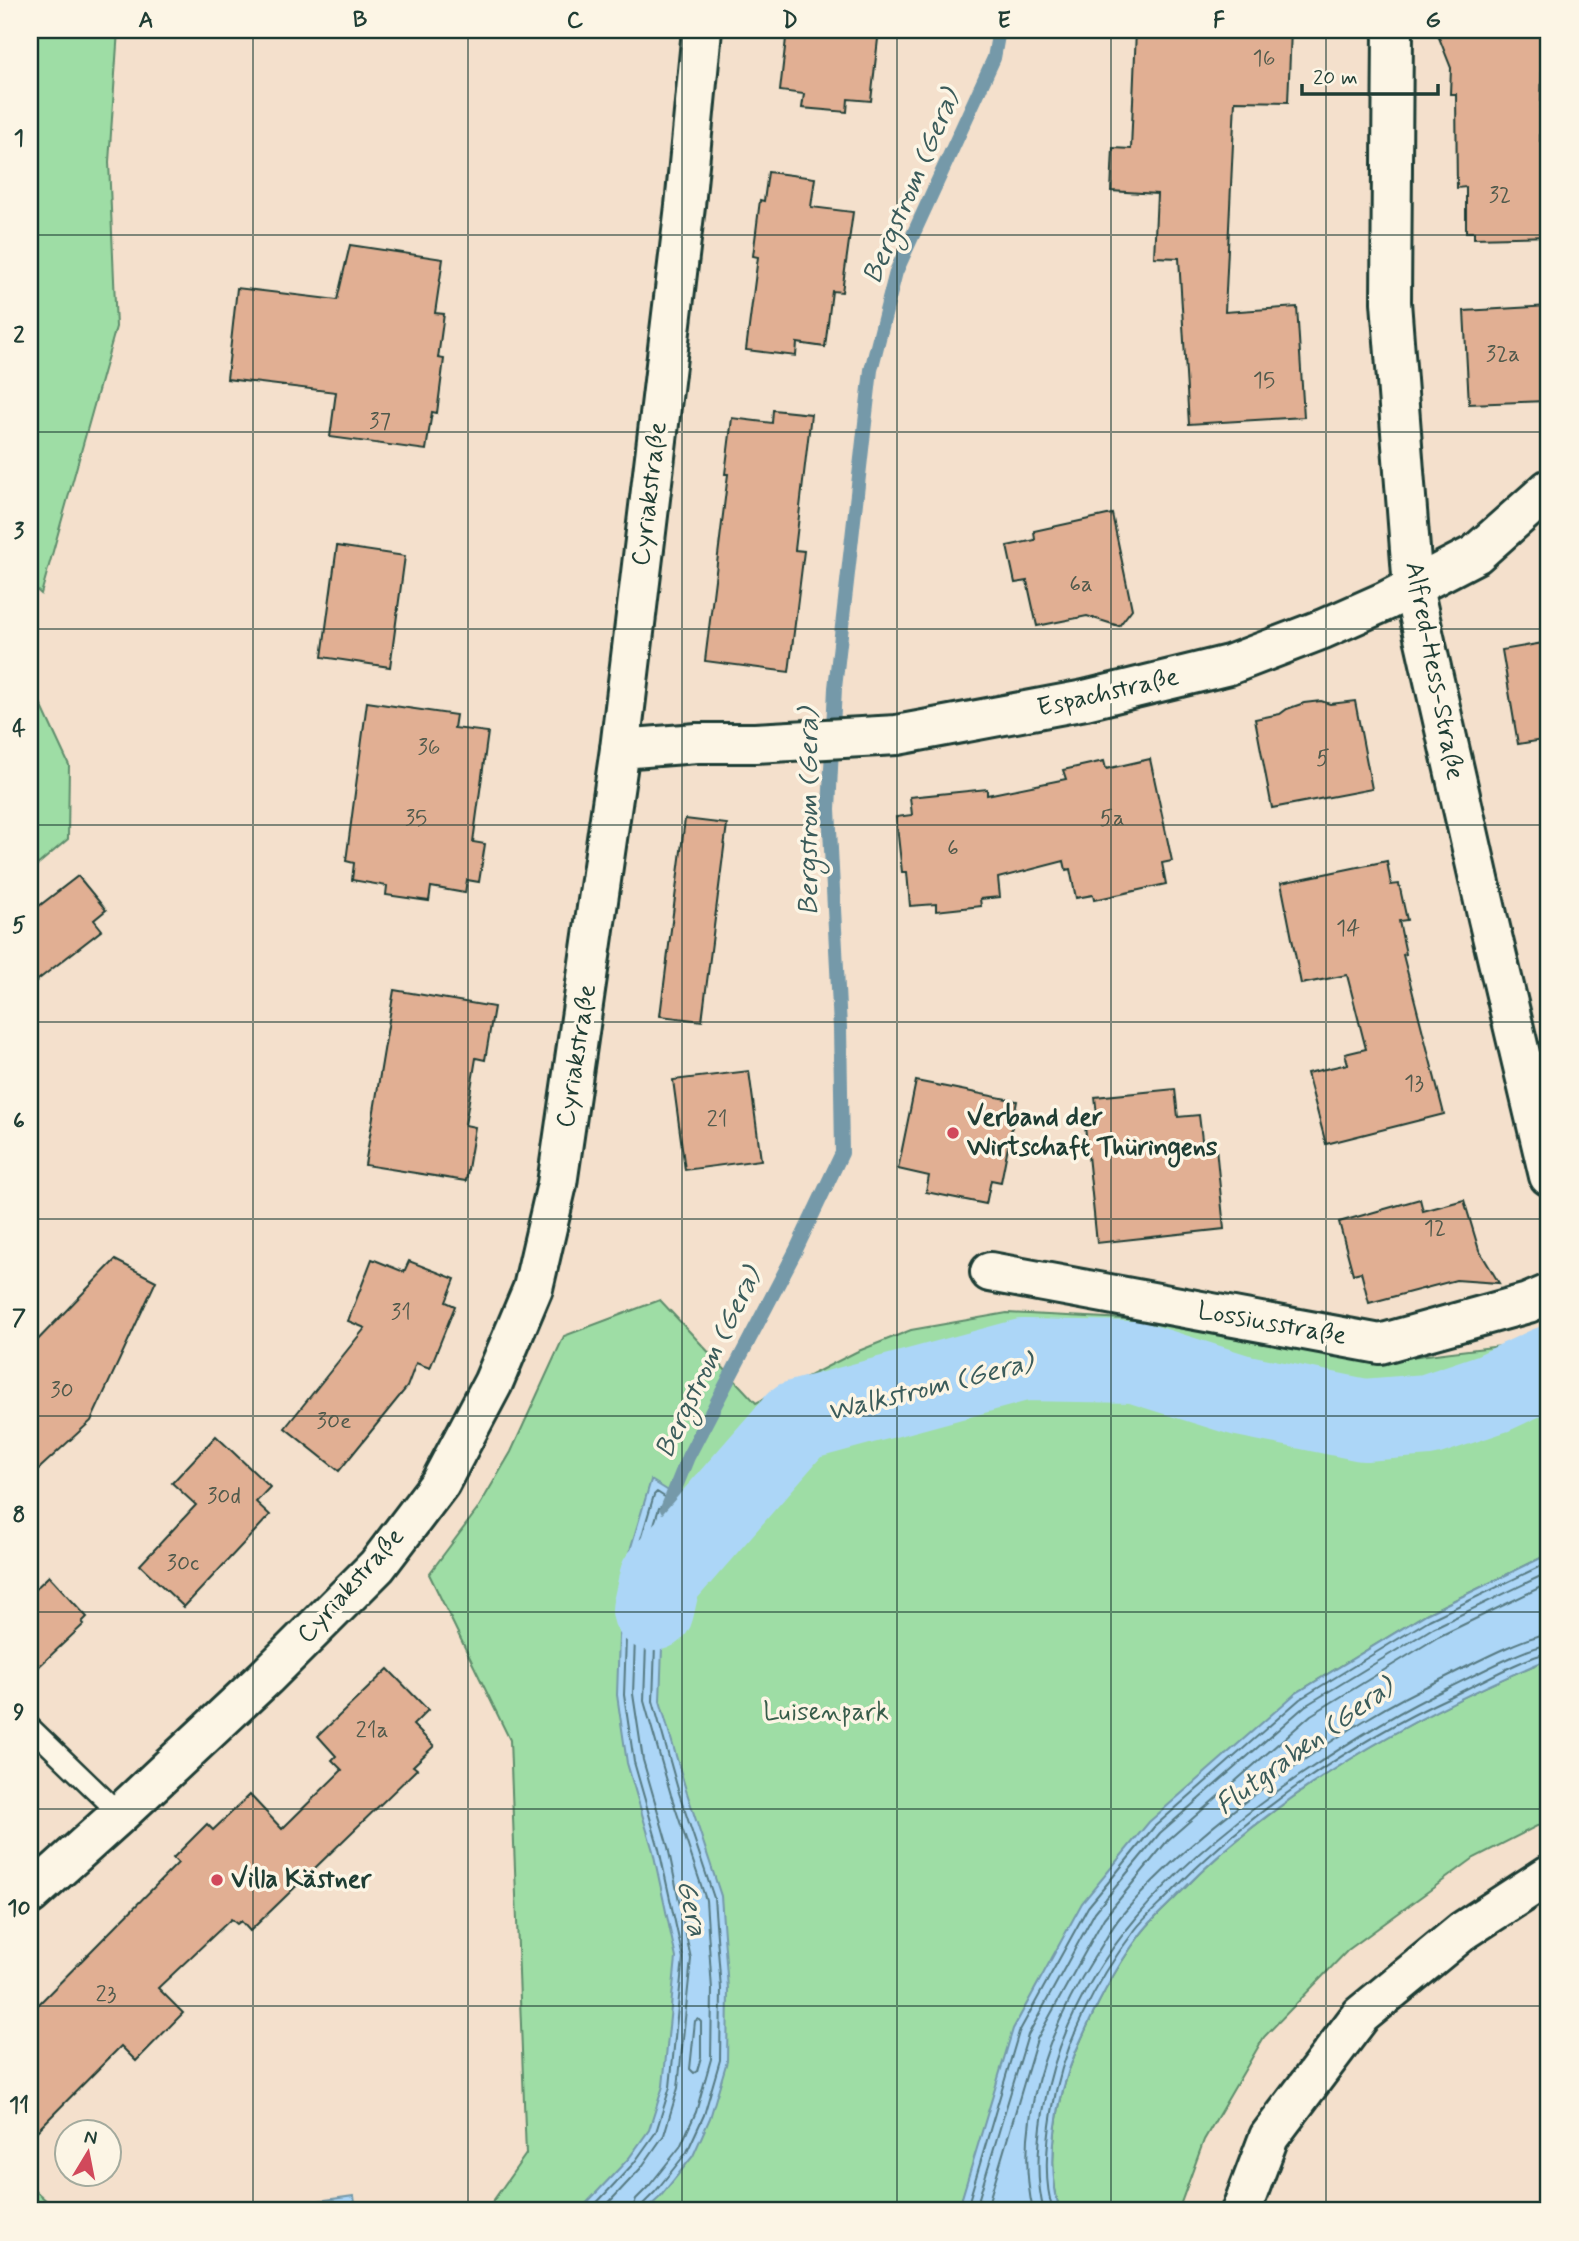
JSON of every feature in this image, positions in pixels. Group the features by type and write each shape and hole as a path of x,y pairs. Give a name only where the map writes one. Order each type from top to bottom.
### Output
{"street":[{"name":"Cyriakstraße","path":"30,1895 266,1677 377,1566 440,1483 493,1382 533,1289 558,1184 620,749 685,206 702,30"},
{"name":"Alfred-Hess-Straße","path":"1393,30 1391,302 1413,588 1549,1176"},
{"name":"Espachstraße","path":"620,749 697,743 897,735 1085,700 1229,665 1324,629 1413,588 1476,554 1549,489"},
{"name":"Lossiusstraße","path":"989,1272 1380,1344 1528,1303 1549,1294"},
{"path":"1241,2211 1269,2137 1362,2015 1463,1931 1549,1875"}],"lane":[{"path":"30,1727 120,1814"}],"green space":[{"path":"30,30 118,30 109,162 116,327 41,594 32,586 30,598"},
{"path":"30,681 69,765 68,839 30,871"},
{"name":"Luisenpark","path":"660,1300 756,1403 856,1352 911,1330 1007,1313 1127,1319 1386,1360 1534,1342 1549,1383 1549,1554 1426,1614 1295,1694 985,2128 958,2211 486,2211 526,2154 510,1740 429,1574 477,1510 511,1452 564,1336"},
{"path":"1549,1659 1549,1820 1474,1858 1348,1950 1264,2037 1204,2140 1178,2211 1060,2211 1053,2151 1059,2109 1069,2069 1105,1991 1148,1925 1215,1859 1303,1790 1399,1731"},
{"path":"30,2186 58,2211 30,2211"}],"water":[{"name":"Gera","path":"651,1480 715,1520 675,1592 662,1647 660,1701 721,1896 728,1989 727,2061 710,2118 693,2156 660,2197 645,2211 579,2211 629,2158 649,2130 663,2086 676,1958 653,1851 627,1763 617,1695 619,1637 631,1547"},
{"name":"Flutgraben (Gera)","path":"1549,1554 1549,1659 1399,1731 1303,1790 1215,1859 1140,1935 1097,2006 1076,2051 1063,2089 1053,2151 1060,2211 958,2211 1013,2029 1082,1903 1149,1822 1295,1694 1426,1614"},
{"path":"354,2196 356,2211 304,2211 303,2203"}],"building":[{"path":"787,30 879,30 871,101 848,99 847,112 802,108 804,94 780,91"},
{"path":"1136,30 1291,30 1288,102 1235,101 1225,312 1297,307 1304,417 1189,424 1179,258 1154,257 1157,194 1111,191 1113,148 1131,149"},
{"path":"1436,30 1543,30 1540,141 1549,141 1549,236 1474,238 1474,232 1466,232 1466,187 1457,188 1456,94 1450,94 1451,68"},
{"path":"768,172 815,178 811,207 853,212 842,292 832,291 825,347 797,343 796,356 746,350 758,257 753,256 760,200 764,201"},
{"path":"350,245 443,259 435,313 444,314 438,358 444,359 437,413 432,412 426,450 330,437 336,392 227,379 237,288 337,300"},
{"path":"1549,306 1549,373 1544,379 1545,401 1469,404 1464,311"},
{"path":"773,410 811,414 795,550 804,551 789,672 705,661 728,474 725,474 732,418 772,423"},
{"path":"1112,514 1132,609 1119,626 1087,616 1037,626 1027,581 1015,583 1007,546 1035,540 1034,531"},
{"path":"337,546 405,556 390,667 322,657"},
{"path":"1549,642 1549,739 1518,744 1502,650"},
{"path":"1321,701 1330,704 1355,701 1372,789 1272,808 1255,719 1280,714 1304,703"},
{"path":"367,702 456,715 454,728 488,732 473,842 485,844 479,882 467,880 465,893 431,887 429,901 386,895 387,886 352,880 354,863 346,861"},
{"path":"1150,759 1172,861 1162,863 1166,884 1094,900 1093,895 1076,898 1070,869 1066,870 1064,861 998,878 1000,897 980,899 981,906 936,911 936,904 910,906 907,872 902,872 896,817 912,815 910,797 987,789 987,795 1066,779 1063,770 1104,761 1106,769"},
{"path":"685,819 727,824 702,1021 660,1016"},
{"path":"1387,861 1391,885 1399,884 1407,920 1399,921 1406,954 1403,955 1444,1114 1326,1144 1307,1073 1348,1064 1345,1054 1366,1049 1347,975 1301,984 1281,883"},
{"path":"78,876 106,910 94,920 102,930 30,986 30,913"},
{"path":"394,990 494,1007 485,1060 476,1058 465,1125 475,1127 466,1181 365,1165"},
{"path":"749,1071 761,1160 685,1170 673,1080"},
{"path":"916,1081 1017,1101 1001,1182 991,1180 986,1204 926,1192 929,1176 898,1169"},
{"path":"1175,1089 1178,1117 1199,1115 1203,1148 1216,1147 1224,1229 1097,1243 1085,1126 1098,1124 1095,1097"},
{"path":"1420,1199 1423,1211 1464,1200 1479,1250 1499,1283 1456,1280 1369,1303 1361,1272 1353,1274 1339,1222"},
{"path":"372,1259 404,1272 409,1261 455,1279 446,1302 455,1306 430,1368 416,1363 407,1387 339,1471 285,1428 365,1328 348,1321"},
{"path":"115,1260 156,1281 91,1421 30,1477 30,1348"},
{"path":"216,1436 270,1487 256,1502 270,1515 184,1607 140,1565 196,1505 172,1483"},
{"path":"49,1576 87,1617 82,1622 84,1624 30,1675 30,1594"},
{"path":"388,1669 428,1710 413,1725 434,1746 413,1766 417,1769 250,1931 241,1921 237,1924 231,1919 158,1988 183,2013 136,2061 121,2046 30,2138 30,2013 178,1863 173,1858 207,1824 213,1830 250,1795 282,1829 342,1770 332,1760 336,1756 318,1736"}],"waterway":[{"name":"Bergstrom (Gera)","path":"667,1509 688,1457 795,1252 842,1153 840,1028 829,809 835,688 871,370 896,272 994,58 999,30"},
{"name":"Walkstrom (Gera)","path":"653,1610 660,1579 798,1421 1023,1360 1135,1362 1240,1395 1364,1420 1428,1415 1493,1393 1549,1367"}],"place":[{"name":"Verband der Wirtschaft Thüringens","path":"953,1133"},
{"name":"Villa Kästner","path":"217,1880"}]}
